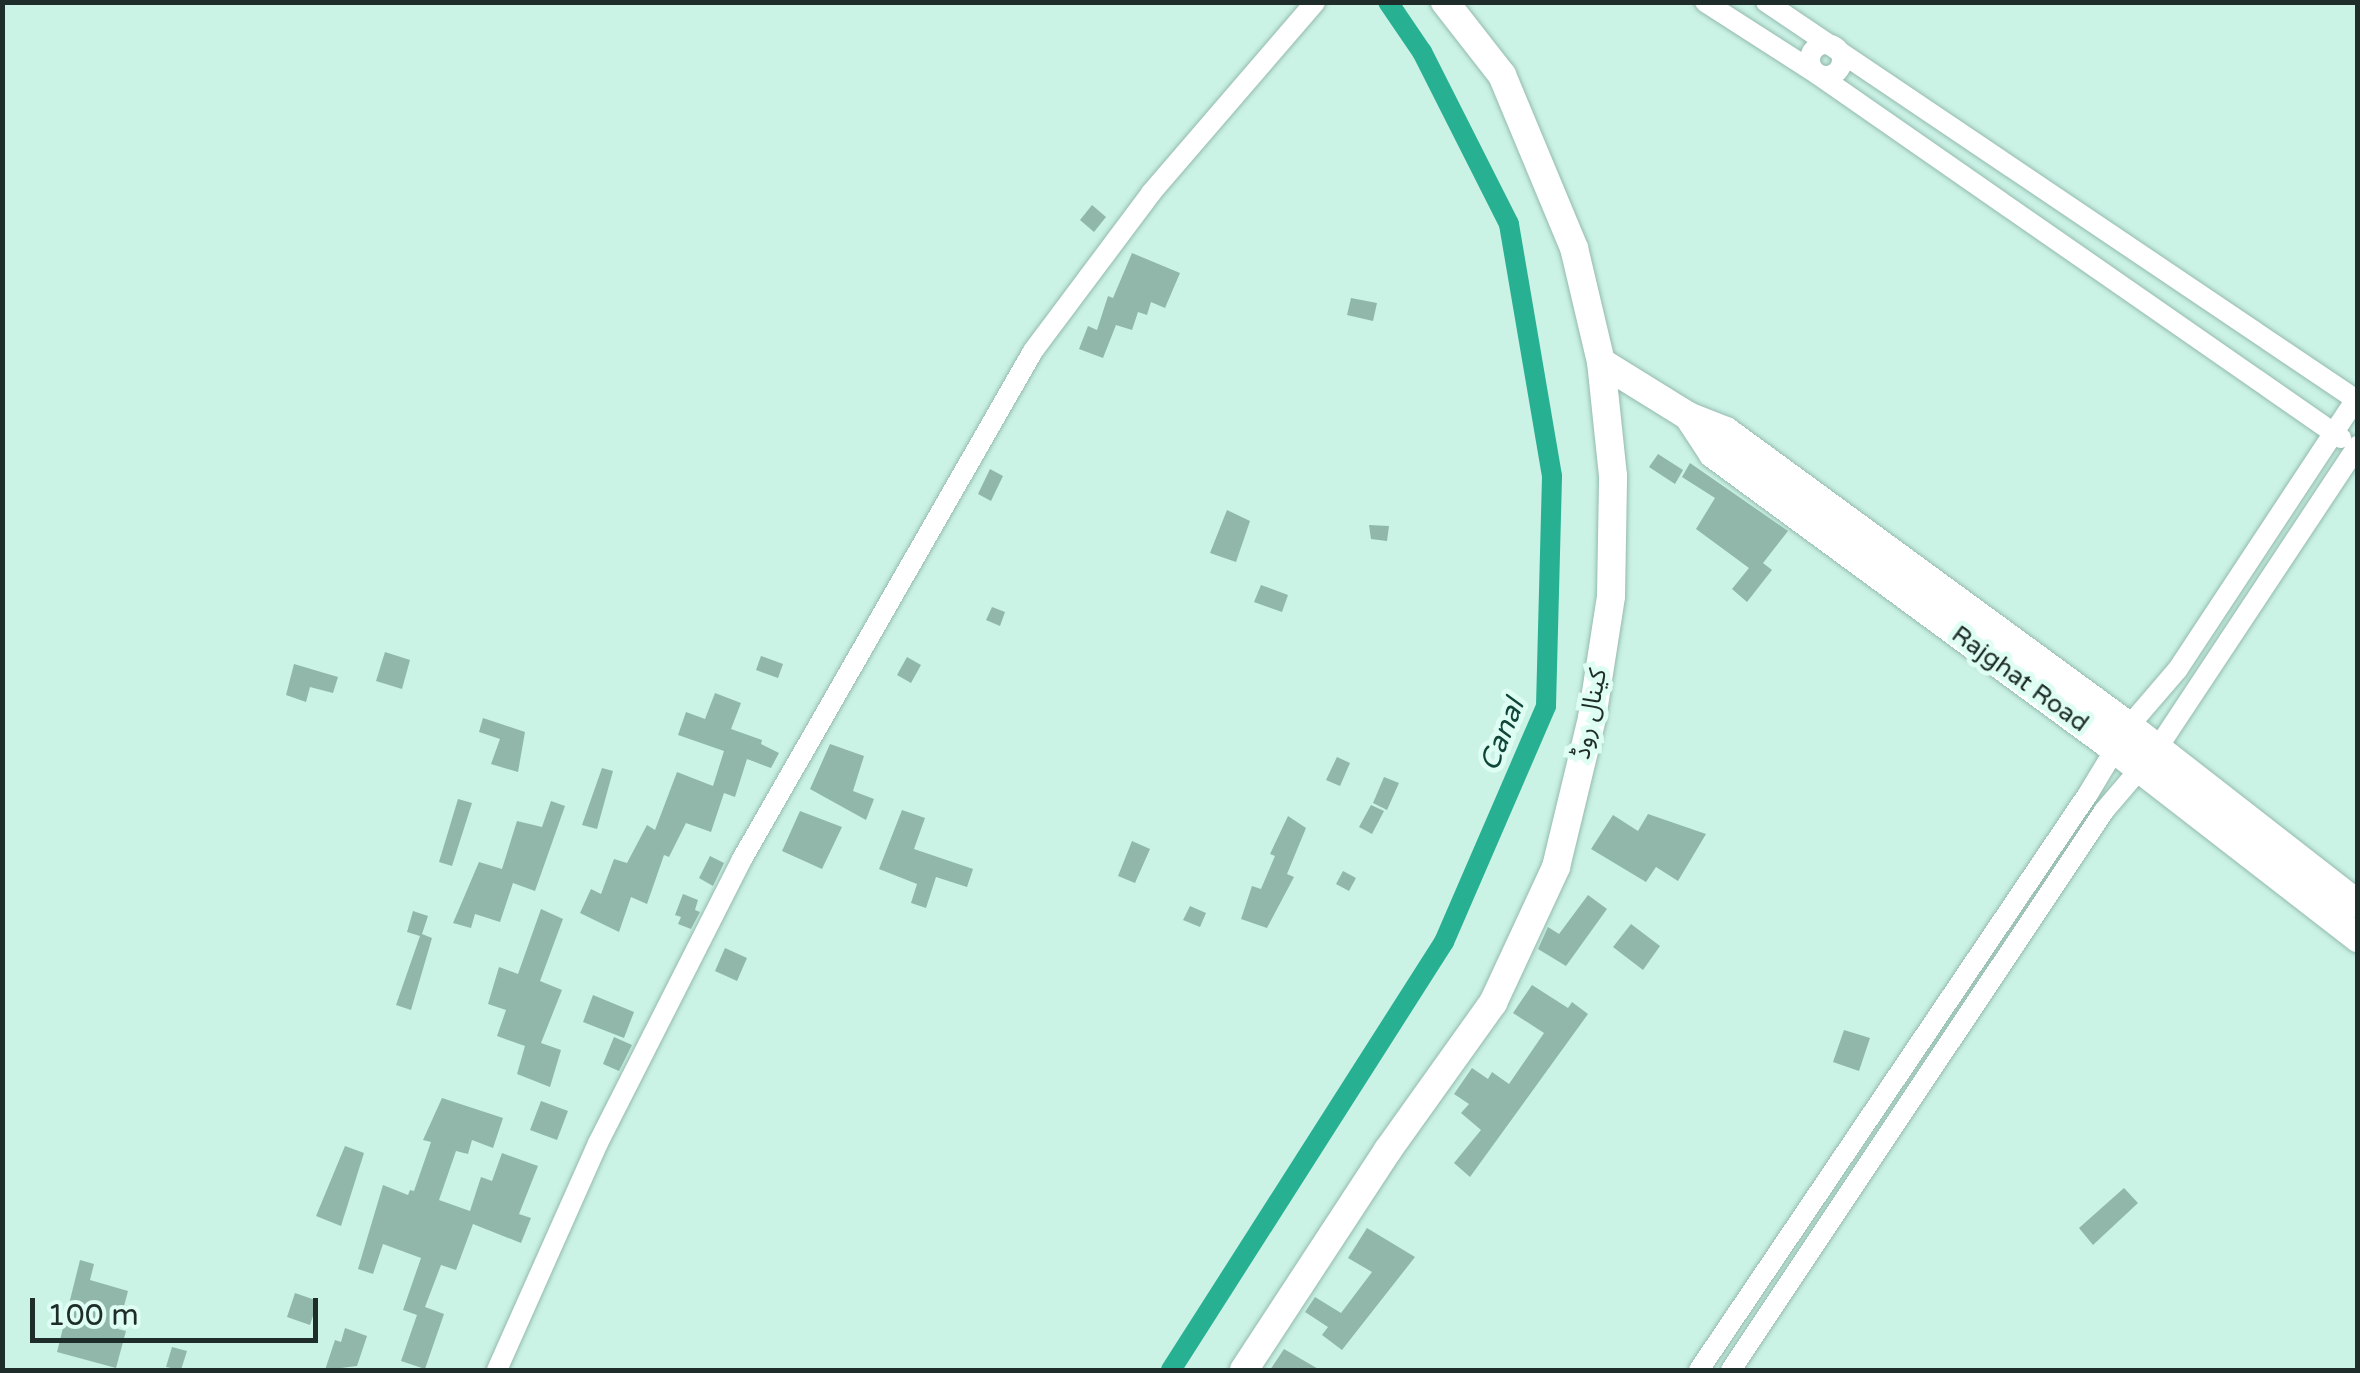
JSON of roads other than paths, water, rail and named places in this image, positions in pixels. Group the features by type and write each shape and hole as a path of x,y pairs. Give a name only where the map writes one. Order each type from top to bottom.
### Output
{"street":[{"path":"497,1370 598,1143 742,858 1033,351 1151,193 1315,2"},
{"name":"کینال روڈ","path":"1244,1370 1388,1150 1493,1003 1556,866 1592,718 1610,596 1613,476 1601,362 1574,248 1502,75 1445,2"},
{"path":"1704,2 1818,74 2356,446 2150,759 2104,811 1733,1367 1714,1348"},
{"path":"1700,1370 2122,738 2178,669 2357,400 1766,2"},
{"path":"1818,74 1830,76 1840,69 1842,56 1835,46"},
{"name":"Rajghat Road","path":"1601,362 1688,416 1714,454 2358,904"},
{"path":"2252,557 2275,570"},
{"name":"Rajghat Road","path":"2150,759 2358,938"},
{"path":"2050,848 2071,862"}],"waterway":[{"name":"Canal","path":"1171,1370 1444,942 1546,706 1552,476 1509,224 1422,52 1388,2"}]}
